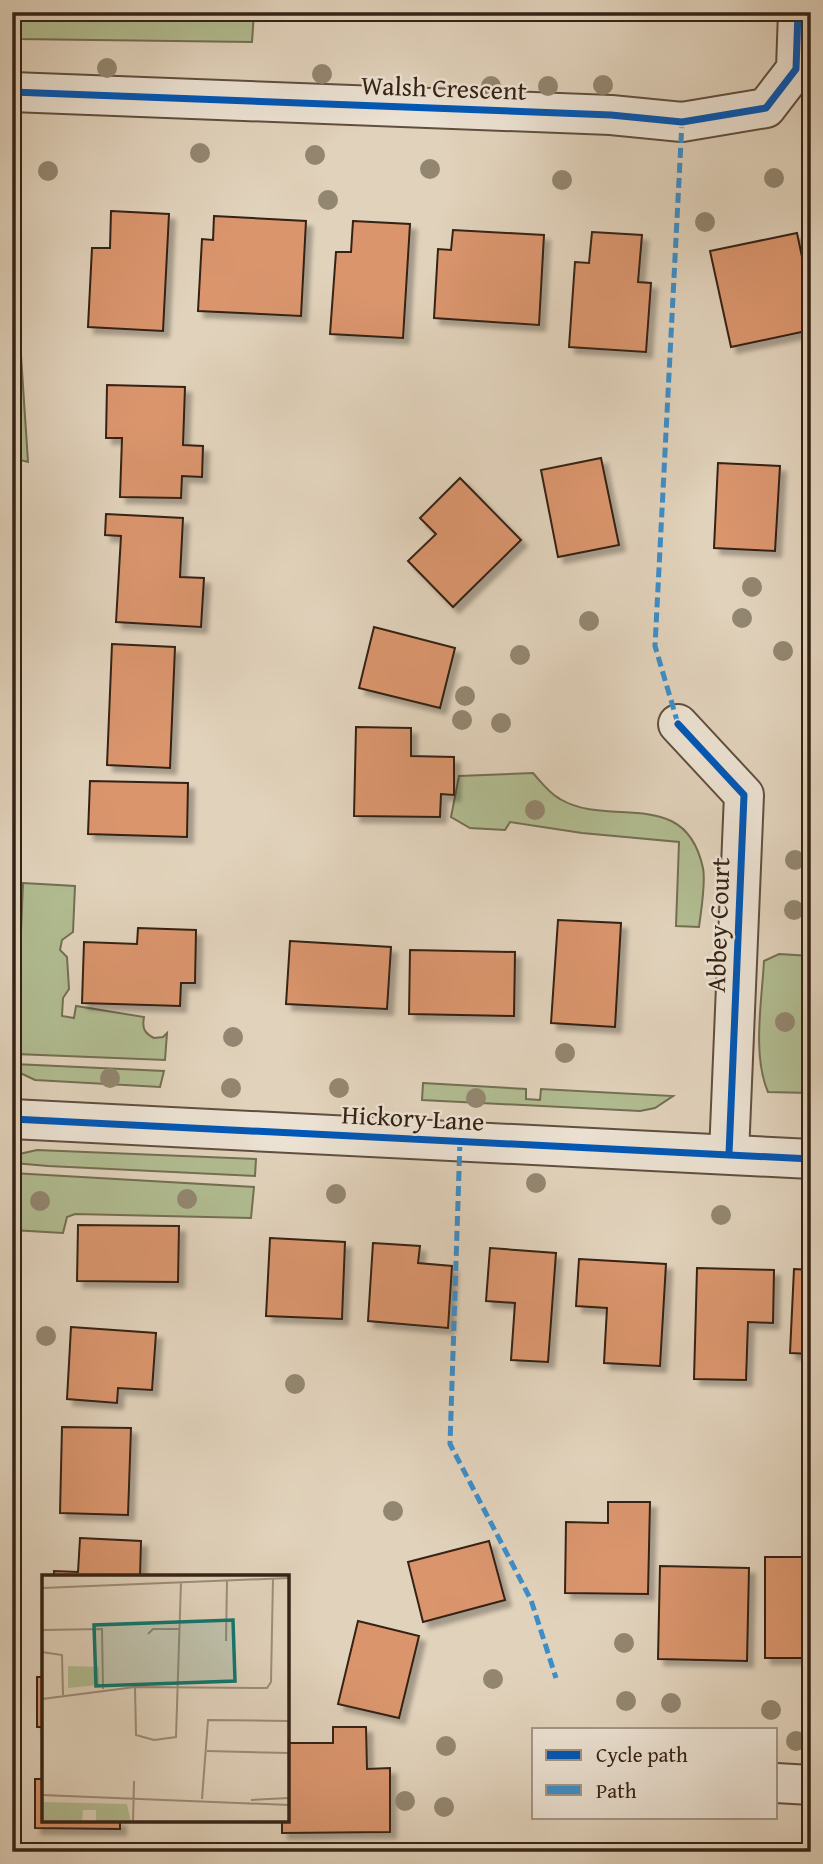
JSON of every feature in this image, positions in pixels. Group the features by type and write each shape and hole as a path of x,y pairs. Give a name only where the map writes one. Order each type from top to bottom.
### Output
{"street":[{"name":"Walsh Crescent","path":"12,92 611,115 682,122 766,108 796,69 798,12"},
{"name":"Abbey Court","path":"678,723 744,795 729,1154"},
{"name":"Hickory Lane","path":"12,1119 811,1159"},
{"path":"778,1783 811,1785"}],"green space":[{"path":"15,12 254,12 252,42 17,39"},
{"path":"12,218 28,462 12,458"},
{"path":"533,773 556,797 580,807 644,814 663,818 680,826 694,842 703,868 704,889 699,927 676,926 679,842 582,833 510,822 505,830 470,828 451,817 459,776"},
{"path":"23,883 75,886 73,932 62,940 60,950 67,957 69,989 63,998 62,1016 74,1018 76,1006 144,1017 145,1030 151,1036 163,1037 167,1033 165,1060 16,1054"},
{"path":"779,954 811,956 811,1093 768,1092 763,1077 759,1027 764,961"},
{"path":"14,1064 164,1071 160,1087 35,1080 14,1070"},
{"path":"423,1083 526,1089 526,1099 540,1100 541,1089 673,1096 655,1108 640,1111 422,1100"},
{"path":"37,1150 256,1159 255,1176 48,1166 14,1163 12,1160 15,1155"},
{"path":"12,1173 254,1187 251,1218 75,1214 67,1217 63,1233 12,1230"}],"building":[{"path":"111,211 169,214 163,331 88,327 92,248 110,248"},
{"path":"214,216 306,221 301,316 198,311 202,239 213,240"},
{"path":"353,221 410,224 403,338 330,334 336,252 351,252"},
{"path":"453,230 544,235 539,325 434,318 438,249 451,250"},
{"path":"592,232 642,235 638,282 651,283 646,352 569,347 575,262 589,263"},
{"path":"797,233 811,300 811,330 731,347 710,251"},
{"path":"107,385 185,387 183,445 203,446 202,477 182,476 181,498 120,497 122,438 106,438"},
{"path":"601,458 619,545 558,557 541,470"},
{"path":"718,463 780,466 775,551 714,548"},
{"path":"460,478 521,540 453,607 408,561 436,534 420,518"},
{"path":"106,514 183,518 180,577 204,578 201,627 116,622 121,536 105,535"},
{"path":"374,627 455,648 440,708 359,688"},
{"path":"112,644 175,647 170,768 107,765"},
{"path":"356,727 411,728 411,756 454,757 454,795 441,794 440,817 354,816"},
{"path":"90,781 188,783 187,837 88,834"},
{"path":"558,920 621,923 615,1027 551,1023"},
{"path":"138,928 196,930 195,983 181,983 180,1006 82,1003 84,942 137,944"},
{"path":"290,941 391,947 387,1009 286,1004"},
{"path":"410,950 515,952 514,1016 409,1014"},
{"path":"78,1225 179,1226 178,1282 77,1281"},
{"path":"270,1238 345,1242 342,1319 266,1316"},
{"path":"373,1243 420,1246 418,1263 452,1266 448,1328 368,1321"},
{"path":"490,1248 556,1253 548,1362 511,1360 515,1303 486,1301"},
{"path":"579,1259 666,1264 660,1366 604,1363 607,1308 576,1306"},
{"path":"697,1268 774,1270 773,1323 748,1322 746,1380 694,1379"},
{"path":"794,1269 811,1270 811,1354 790,1353"},
{"path":"71,1327 156,1333 152,1390 118,1388 117,1403 67,1399"},
{"path":"62,1427 131,1428 128,1515 60,1513"},
{"path":"608,1502 650,1502 648,1594 565,1593 566,1522 608,1523"},
{"path":"80,1538 141,1541 140,1575 54,1575 54,1571 78,1572"},
{"path":"489,1541 505,1600 423,1622 408,1562"},
{"path":"765,1557 809,1557 811,1658 765,1658"},
{"path":"660,1566 749,1568 747,1661 658,1659"},
{"path":"358,1621 419,1636 399,1718 338,1704"},
{"path":"37,1677 42,1677 42,1727 37,1727"},
{"path":"333,1727 366,1727 367,1769 390,1768 390,1832 282,1833 282,1822 289,1822 289,1743 333,1743"},
{"path":"35,1779 42,1779 42,1822 120,1822 120,1829 35,1828"},
{"path":"57,1845 140,1846 140,1852 57,1852"}],"marked path":[{"path":"678,724 655,646 682,122"},
{"path":"460,1141 450,1444 531,1600 556,1678"}],"cycle path":[{"path":"12,92 611,115 682,122 766,108 796,69 798,12"},
{"path":"678,724 744,795 729,1154"},
{"path":"12,1119 811,1159"}]}
